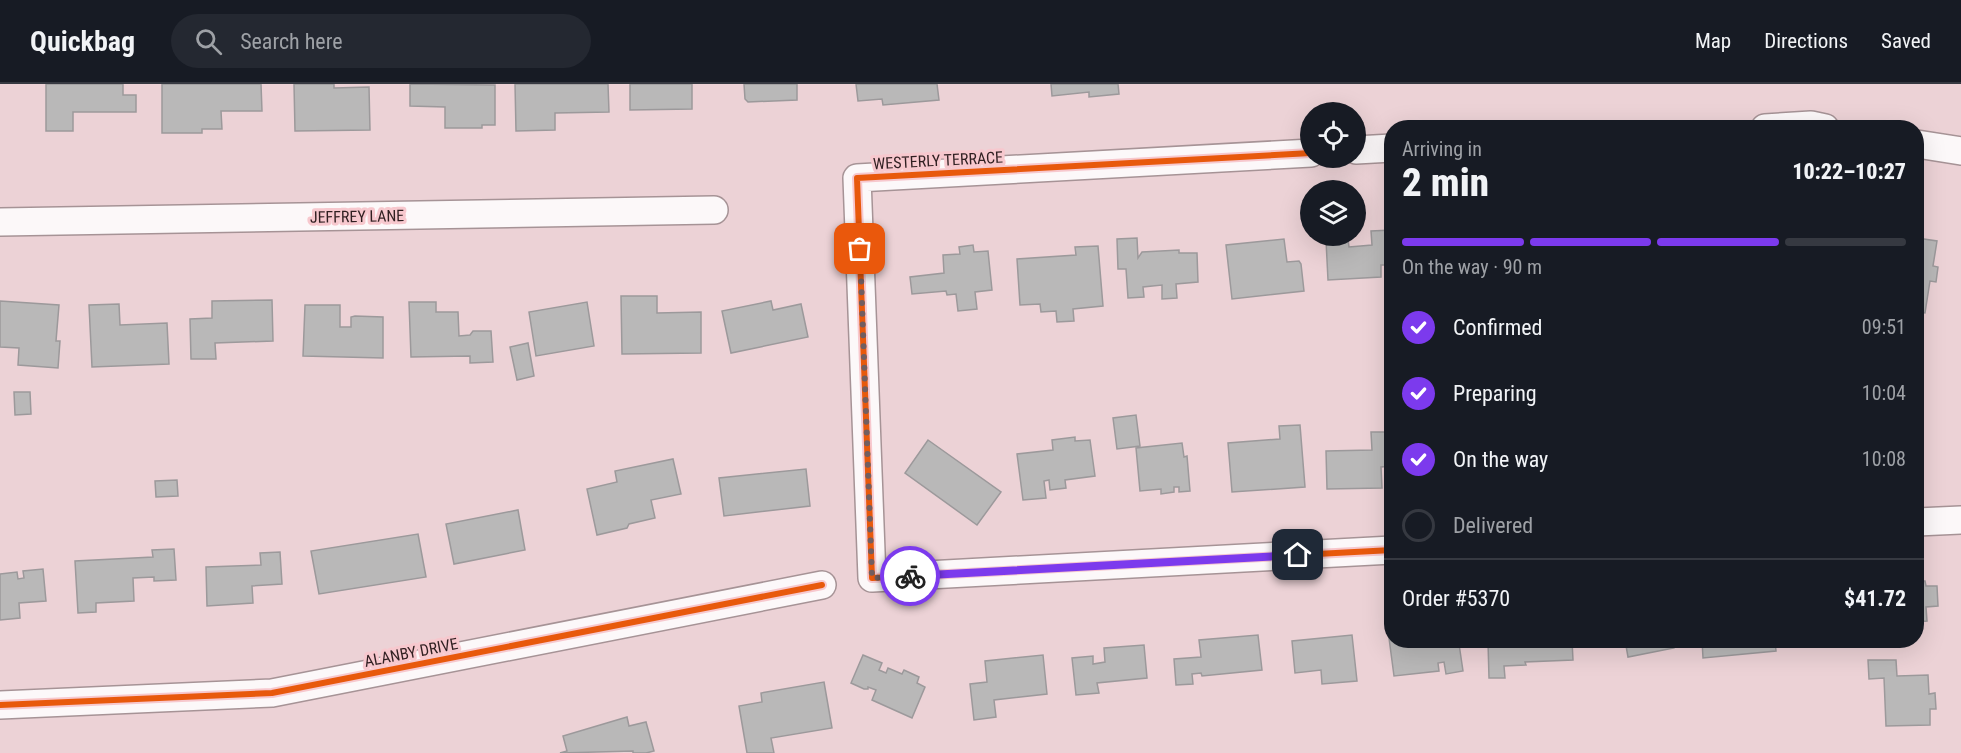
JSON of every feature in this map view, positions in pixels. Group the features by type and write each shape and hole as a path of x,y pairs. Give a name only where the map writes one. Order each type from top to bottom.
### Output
{"street":[{"path":"1924,145 1961,152"},
{"path":"1366,149 1384,148"},
{"name":"WESTERLY TERRACE","path":"1300,154 857,178 872,578 1384,550"},
{"name":"JEFFREY LANE","path":"0,222 714,210"},
{"path":"1924,522 1961,520"},
{"name":"ALANBY DRIVE","path":"0,705 272,693 822,585"}],"building":[{"path":"46,84 123,84 123,95 136,95 136,112 73,112 73,131 46,131"},
{"path":"162,84 261,84 262,111 221,111 222,129 202,129 202,133 162,133"},
{"path":"294,84 334,84 334,88 369,87 370,130 295,131"},
{"path":"410,84 495,85 495,125 482,125 482,128 445,128 445,107 410,106"},
{"path":"515,84 608,84 609,112 555,113 555,130 516,131"},
{"path":"630,84 692,84 692,109 630,110"},
{"path":"744,84 797,84 797,100 748,102 745,99"},
{"path":"856,84 937,84 939,100 883,105 882,99 858,101"},
{"path":"1051,84 1118,84 1119,94 1089,97 1089,92 1052,96"},
{"path":"1384,230 1384,265 1381,265 1381,277 1328,280 1326,246 1372,245 1371,231"},
{"path":"1137,238 1138,258 1142,252 1179,250 1179,253 1197,253 1198,282 1176,284 1177,298 1162,299 1162,285 1143,287 1144,297 1128,298 1126,269 1118,269 1117,239"},
{"path":"1284,239 1287,262 1299,261 1301,264 1304,291 1232,299 1226,245"},
{"path":"1924,239 1937,241 1933,266 1938,267 1936,282 1930,281 1925,313"},
{"path":"973,245 974,252 988,251 992,290 975,292 977,309 958,311 956,294 947,295 946,291 912,294 910,277 944,273 943,255 960,254 959,247"},
{"path":"1098,246 1103,306 1073,309 1074,321 1057,322 1056,311 1041,312 1040,304 1020,305 1017,259 1076,255 1075,247"},
{"path":"621,296 657,296 657,313 701,312 701,353 622,354"},
{"path":"272,300 273,341 215,343 216,359 191,359 190,319 212,318 212,301"},
{"path":"0,301 59,305 56,341 60,341 58,368 18,365 19,348 0,347"},
{"path":"771,301 773,310 801,304 808,337 731,353 722,311"},
{"path":"409,302 436,302 436,312 458,312 459,336 470,335 473,331 491,331 493,362 470,363 470,356 411,357"},
{"path":"587,302 594,346 536,356 529,312"},
{"path":"119,304 120,325 167,323 169,364 92,367 89,305"},
{"path":"305,305 340,305 340,327 351,327 351,317 355,316 383,317 383,358 303,356"},
{"path":"528,343 534,376 517,380 510,347"},
{"path":"14,392 30,392 31,414 15,415"},
{"path":"1136,415 1140,446 1117,449 1113,418"},
{"path":"1300,425 1305,487 1232,492 1228,443 1280,439 1279,426"},
{"path":"1371,432 1384,432 1382,488 1327,489 1326,451 1372,450"},
{"path":"1075,437 1075,441 1090,440 1095,476 1065,480 1066,488 1050,490 1049,480 1044,481 1046,498 1023,500 1017,454 1053,450 1052,440"},
{"path":"928,440 1001,492 977,525 905,473"},
{"path":"1182,443 1184,457 1187,456 1190,491 1179,492 1179,487 1174,487 1174,492 1161,494 1161,489 1140,491 1136,448"},
{"path":"673,459 681,494 651,500 655,518 597,535 587,489 617,482 615,471"},
{"path":"806,469 810,506 724,516 719,478"},
{"path":"177,480 178,496 156,497 155,481"},
{"path":"518,510 525,550 454,564 446,524"},
{"path":"418,534 426,577 319,594 311,551"},
{"path":"174,549 176,580 154,581 154,577 133,578 134,601 96,603 96,612 78,613 75,561 153,557 152,550"},
{"path":"280,552 282,584 252,586 253,603 207,606 206,567 261,565 260,553"},
{"path":"43,569 46,601 19,603 20,618 0,620 0,574 17,572 18,579 24,578 23,571"},
{"path":"1924,581 1926,586 1937,586 1938,606 1926,607 1927,621 1924,621"},
{"path":"1258,635 1262,670 1202,676 1201,673 1192,674 1193,684 1176,685 1174,659 1201,657 1199,640"},
{"path":"1352,635 1357,681 1322,684 1321,670 1295,673 1292,641"},
{"path":"1144,645 1147,678 1097,683 1099,693 1076,695 1072,658 1093,656 1093,664 1105,662 1104,648"},
{"path":"1390,648 1460,648 1463,671 1446,674 1444,662 1438,663 1439,671 1394,676"},
{"path":"1488,648 1572,648 1573,660 1525,662 1526,665 1504,666 1505,678 1489,678"},
{"path":"1626,648 1674,648 1628,657"},
{"path":"1702,648 1776,648 1776,651 1703,658"},
{"path":"863,655 882,663 879,670 886,673 888,668 902,674 904,670 919,677 917,683 925,687 912,718 872,700 876,690 868,687 864,689 851,683"},
{"path":"1043,655 1047,694 994,700 996,717 974,720 970,684 987,682 985,661"},
{"path":"1868,660 1896,660 1897,676 1928,675 1929,694 1935,693 1936,709 1930,709 1930,725 1886,726 1884,678 1869,679"},
{"path":"824,682 832,728 771,738 774,753 747,753 739,706 762,702 761,693"},
{"path":"627,717 629,726 646,722 654,751 646,753 633,753 633,751 560,753 567,751 563,736"}],"cycle path":[{"path":"1300,154 857,178 872,578 1384,550"},
{"path":"0,705 272,693 822,585"}],"way so far":[{"path":"860,249 872,578 910,576"}],"route":[{"path":"910,576 1298,555"}]}
